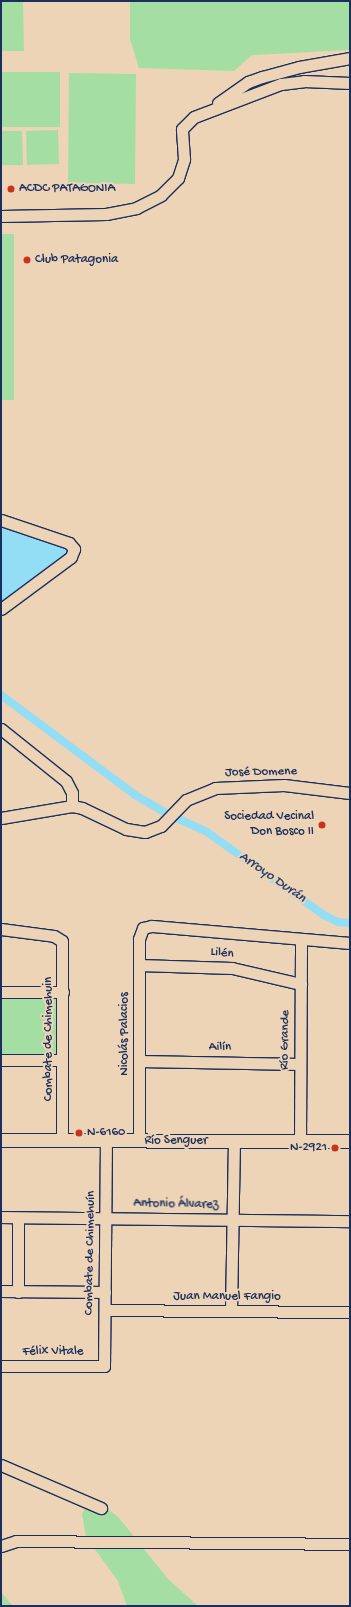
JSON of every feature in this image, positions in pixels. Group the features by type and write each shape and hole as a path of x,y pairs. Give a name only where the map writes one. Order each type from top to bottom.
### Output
{"main road":[{"name":"Río Senguer","path":"1,1140 350,1141"}],"street":[{"path":"1,216 106,214 136,208 148,202 171,186 178,178 184,159 181,135 184,124 206,112 248,82 299,67 350,58"},
{"path":"206,112 281,84 304,81 350,83"},
{"path":"1,520 69,543 74,549 71,557 1,609"},
{"path":"1,729 6,739 66,781 72,793 72,806"},
{"name":"José Domene","path":"1,818 72,806 82,808 126,829 145,832 161,826 190,798 215,788 284,785 350,793"},
{"name":"Nicolás Palacios","path":"139,1140 139,935 143,928 152,926 301,939"},
{"name":"Combate de Chimehuin","path":"1,930 61,939 63,992 62,1140"},
{"path":"301,939 350,943"},
{"name":"Río Grande","path":"300,1141 301,939"},
{"name":"Lilén","path":"139,965 226,968 301,984"},
{"path":"1,992 63,992"},
{"path":"1,1060 62,1060"},
{"name":"Ailín","path":"139,1061 300,1064"},
{"name":"Combate de Chimehuín","path":"104,1366 106,1140"},
{"path":"231,1311 234,1141"},
{"name":"Antonio Álvarez","path":"1,1218 350,1221"},
{"path":"18,1218 18,1292"},
{"path":"1,1292 105,1292"},
{"name":"Juan Manuel Fangio","path":"105,1310 350,1312"},
{"name":"Félix Vitale","path":"1,1366 104,1366"},
{"path":"1,1464 101,1508"},
{"path":"1,1546 16,1541 350,1544"}],"green space":[{"path":"1,1 23,1 24,51 1,51"},
{"path":"130,1 350,1 350,50 252,55 234,71 139,68 130,39"},
{"path":"1,72 60,72 60,127 1,127"},
{"path":"69,73 136,74 135,184 68,183"},
{"path":"58,130 59,164 27,165 26,131"},
{"path":"1,131 22,131 23,165 1,165"},
{"path":"1,234 14,234 14,400 1,400"},
{"path":"1,996 57,998 56,1056 1,1057"},
{"path":"89,1502 102,1504 119,1518 168,1579 198,1606 127,1606 118,1581 86,1537 82,1514"},
{"path":"1,1592 13,1606 1,1606"}],"water":[{"path":"1,524 69,546 70,552 1,603"}],"waterway":[{"name":"Arroyo Durán","path":"1,695 135,795 165,812"},
{"name":"Arroyo Durán","path":"174,817 207,832 324,915 338,922 350,923"}],"place":[{"name":"ACDC PATAGONIA","path":"11,189"},
{"name":"Club Patagonia","path":"27,260"},
{"name":"Sociedad Vecinal Don Bosco II","path":"322,825"},
{"name":"N-6160","path":"79,1133"},
{"name":"N-2921","path":"335,1148"}]}
